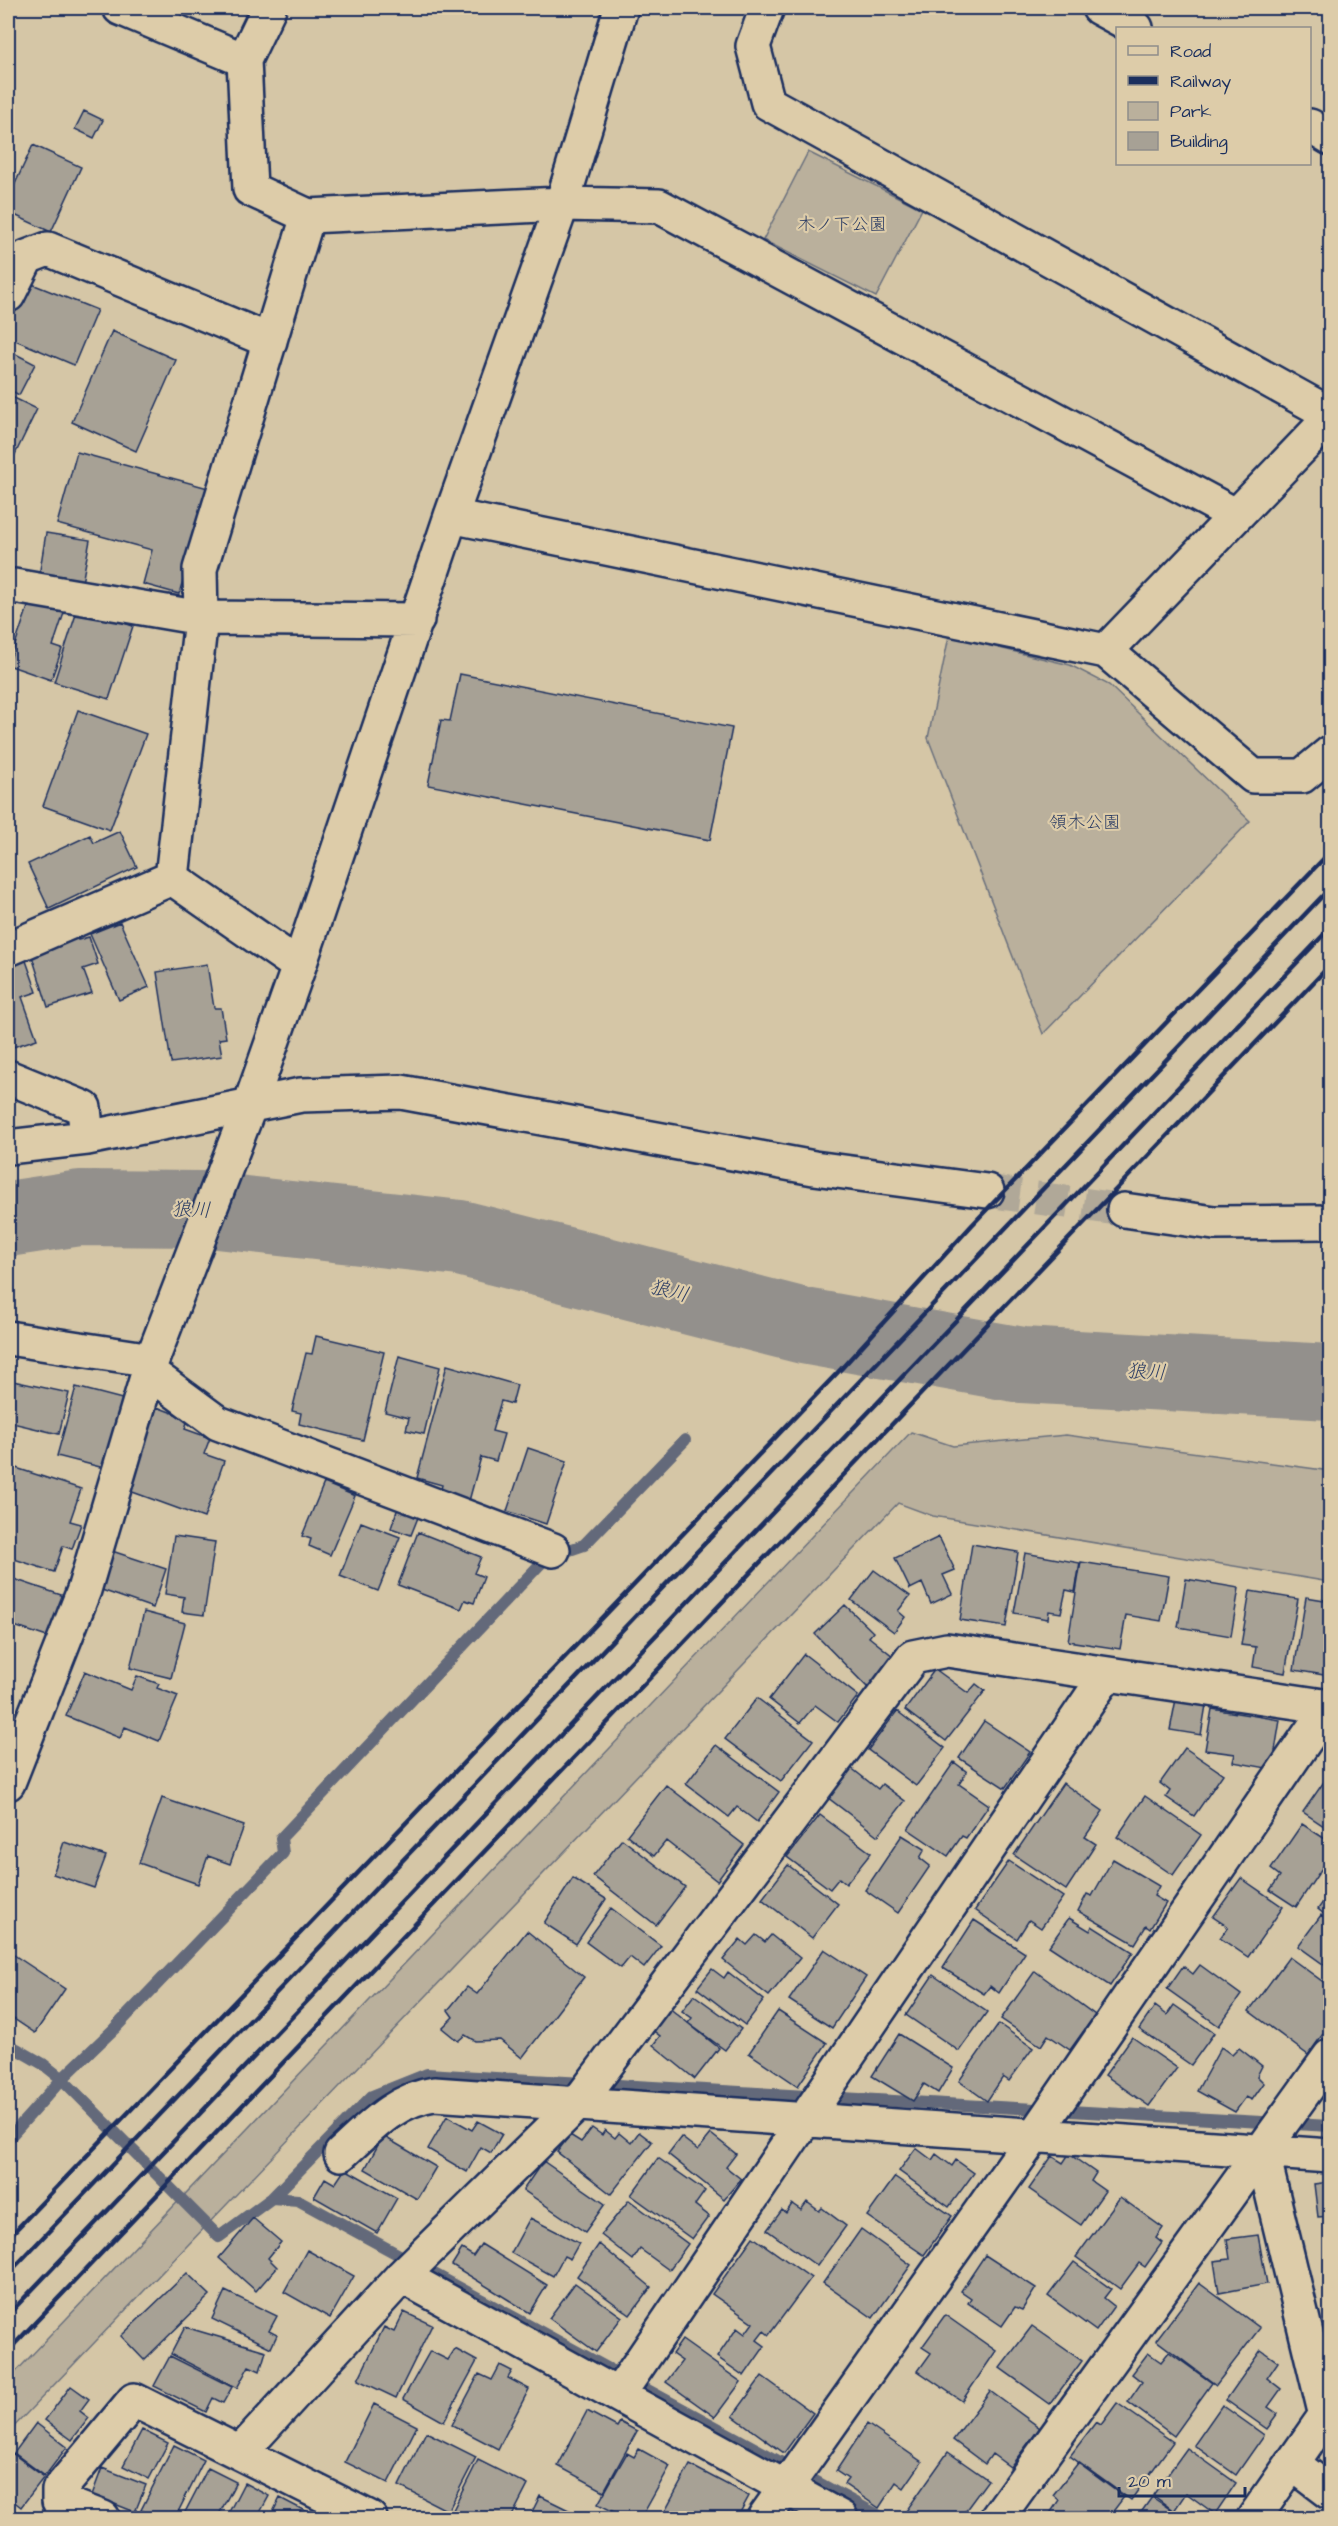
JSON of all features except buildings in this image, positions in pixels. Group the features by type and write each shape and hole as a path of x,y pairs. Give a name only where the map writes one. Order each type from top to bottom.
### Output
{"street":[{"path":"120,8 244,60"},
{"path":"269,8 244,60 250,189 309,216 562,204 659,206 1235,515"},
{"path":"8,1783 84,1590 151,1366 250,1105 299,966 451,516 562,204 621,8"},
{"path":"767,8 753,46 768,103 1330,416 1106,651"},
{"path":"1099,8 1134,27"},
{"path":"1311,127 1330,138"},
{"path":"172,878 201,618 200,569 309,216"},
{"path":"8,295 27,258 48,249 270,341"},
{"path":"451,516 1106,651 1253,776 1302,776 1330,753"},
{"path":"8,589 14,586 201,618 417,620"},
{"path":"8,950 172,878"},
{"path":"172,878 299,966"},
{"path":"8,1077 84,1108 87,1138"},
{"path":"8,1147 87,1138 301,1095 401,1092 814,1168 987,1191"},
{"path":"1124,1210 1214,1223 1330,1222"},
{"path":"8,1338 151,1366 218,1423 553,1550"},
{"path":"240,2453 402,2276 576,2104 913,1657 947,1650 1329,1707 1034,2136 764,2518"},
{"path":"618,2395 1107,1674"},
{"path":"998,2518 1330,2056"},
{"path":"341,2154 396,2105 413,2097 434,2094 1330,2156"},
{"path":"1254,2518 1328,2413 1262,2151"},
{"path":"402,2276 841,2518"},
{"path":"103,2518 59,2501 59,2490 134,2400 370,2518"},
{"path":"1293,2464 1330,2492"}],"green space":[{"name":"木ノ下公園","path":"808,152 922,209 876,297 763,240"},
{"name":"領木公園","path":"949,636 1070,665 1109,685 1250,821 1043,1034 928,738"},
{"path":"911,1432 953,1446 1066,1435 1330,1471 1330,1582 933,1516 898,1503 8,2433 8,2380"}],"waterway":[{"name":"狼川","path":"8,1219 80,1208 201,1209 460,1238 804,1326 1022,1365 1330,1382"},
{"path":"8,2139 62,2079 114,2029 283,1853 281,1838 546,1558 584,1545 685,1440"},
{"path":"8,2044 43,2064 62,2079 219,2237 272,2198 372,2096 427,2074 1330,2126"},
{"path":"272,2198 298,2200 883,2518"}],"tunnel":[{"path":"987,1191 1124,1210"}],"railway":[{"path":"8,2238 841,1369 972,1225 1330,852"},
{"path":"8,2274 1330,888"},
{"path":"8,2315 1330,928"},
{"path":"8,2351 1330,965"}]}
